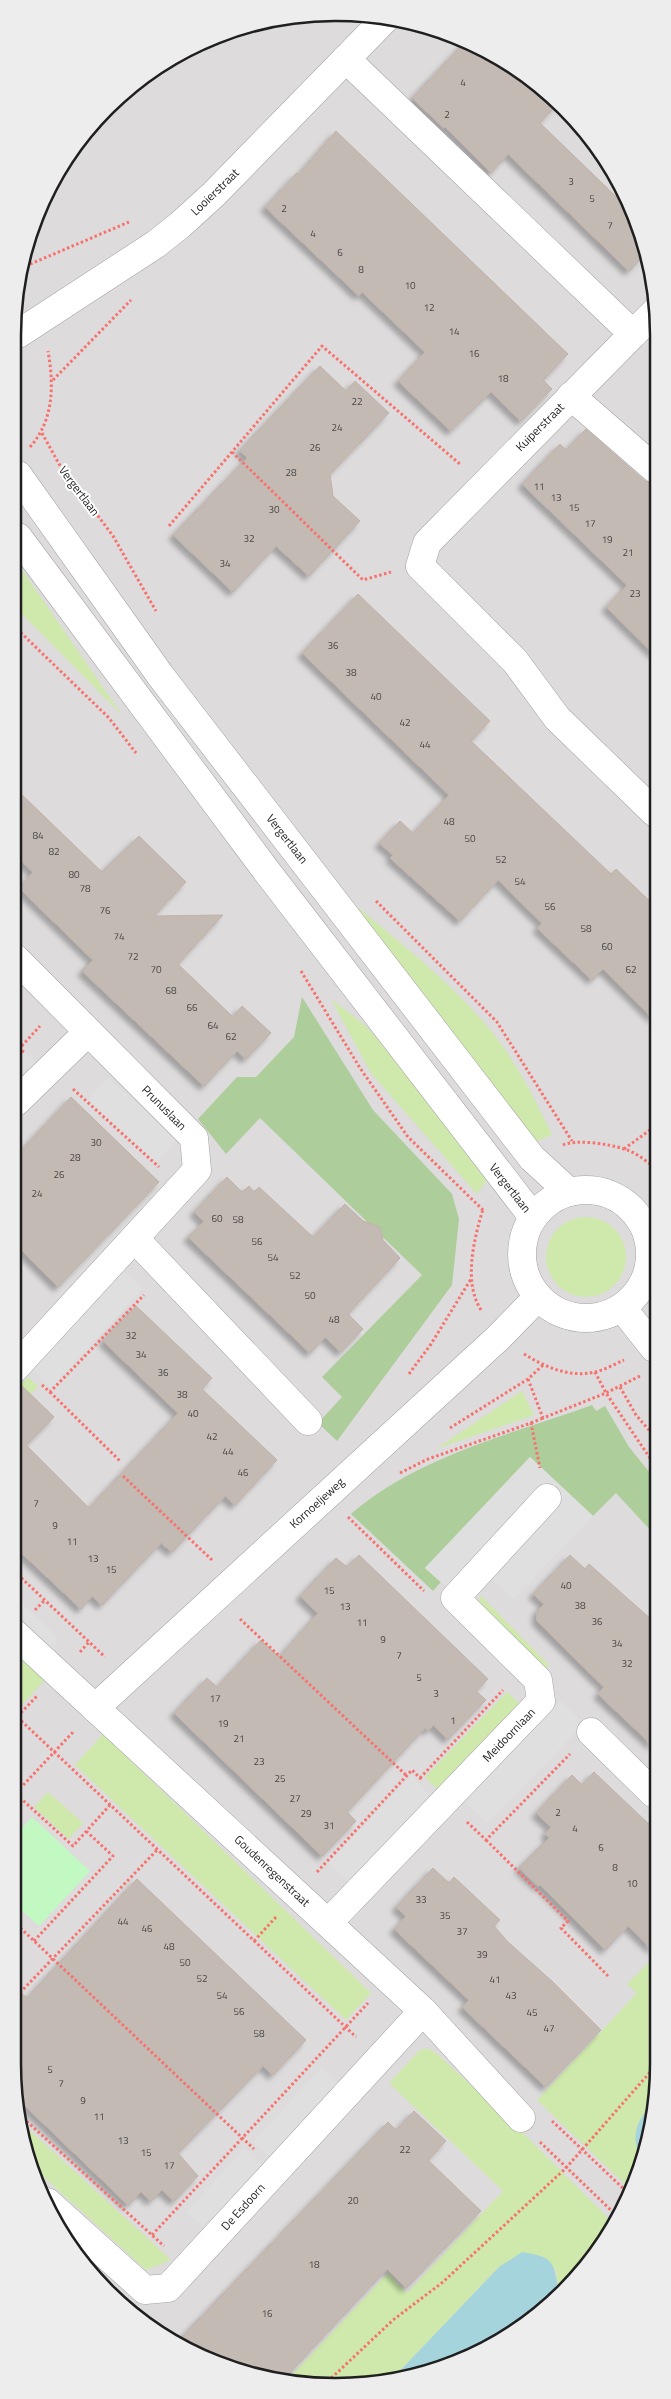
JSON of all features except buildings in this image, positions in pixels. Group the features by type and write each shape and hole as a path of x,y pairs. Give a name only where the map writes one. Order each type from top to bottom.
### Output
{"street":[{"name":"Looierstraat","path":"28,327 156,244 180,225 214,194 380,24"},
{"path":"346,59 633,334 649,319"},
{"name":"Kuiperstraat","path":"420,564 427,543 633,334"},
{"path":"571,396 650,465"},
{"name":"Vergertlaan","path":"21,479 160,675 532,1158 569,1192"},
{"name":"Vergertlaan","path":"21,541 265,869 533,1217"},
{"path":"420,564 515,661 557,718 650,808"},
{"name":"Prunuslaan","path":"21,965 194,1138 197,1170 136,1239 25,1374"},
{"path":"21,1097 88,1032"},
{"path":"650,1248 645,1205 591,1189 569,1192 552,1200 533,1217 523,1240 522,1258 526,1276 538,1297 556,1312 582,1319 602,1316 623,1309 634,1297 646,1278 650,1258"},
{"path":"136,1239 308,1421"},
{"name":"Kornoeljeweg","path":"95,1708 498,1338 538,1297"},
{"path":"623,1309 650,1361"},
{"name":"Meidoornlaan","path":"328,1923 541,1701 538,1680 455,1598 547,1498"},
{"name":"Goudenregenstraat","path":"21,1639 423,2011 521,2118"},
{"path":"591,1732 650,1790"},
{"name":"De Esdoorn","path":"60,2214 145,2290 168,2288 423,2011"}],"path":[{"path":"29,264 130,221"},
{"name":"Vergertlaan","path":"28,327 47,346 53,380 42,433 59,464 113,536 160,617"},
{"path":"169,526 322,346 484,485"},
{"path":"232,452 363,580 420,564"},
{"path":"21,633 109,718 138,756"},
{"path":"371,894 497,1022 572,1141 624,1149 640,1156 650,1164"},
{"path":"297,966 360,1068 408,1137 483,1210"},
{"path":"21,1047 61,1004"},
{"path":"21,1049 70,1086 182,1188"},
{"path":"624,1149 650,1130"},
{"path":"50,1392 167,1270"},
{"path":"408,1375 431,1344 472,1279"},
{"path":"396,1476 428,1459 531,1423 620,1387 650,1361"},
{"path":"595,1372 606,1393 650,1458"},
{"path":"25,1374 50,1392 121,1462"},
{"path":"528,1379 543,1418"},
{"path":"620,1387 636,1414 650,1431"},
{"path":"531,1423 547,1498"},
{"path":"122,1476 215,1564 230,1610 407,1776"},
{"path":"21,1578 128,1678"},
{"path":"33,1613 45,1600"},
{"path":"21,1789 95,1708"},
{"path":"21,1721 379,2058"},
{"path":"21,1800 73,1846 110,1805"},
{"path":"34,1941 113,1856 86,1831"},
{"path":"486,1840 568,1921 561,1928 608,1976"},
{"path":"21,1992 157,1850"},
{"path":"21,1929 277,2170"},
{"path":"152,2235 389,1979"},
{"path":"332,2378 393,2320 443,2282 566,2168 650,2073"},
{"path":"612,2212 566,2168 531,2132 521,2118 534,2104 624,2189"},
{"path":"26,2119 188,2268"}],"shaded area":[{"path":"336,21 397,27 456,45 493,63 527,86 558,113 585,144 608,178 633,234 644,274 647,294 650,336 650,2064 644,2125 626,2184 608,2221 572,2271 527,2313 493,2336 437,2361 397,2372 377,2375 336,2378 315,2377 274,2372 215,2354 178,2336 161,2325 113,2286 74,2238 63,2221 45,2184 27,2125 22,2084 21,336 27,274 45,215 63,178 74,161 113,113 161,74 178,63 215,45 274,27"},
{"path":"21,1050 42,1066 21,1089"},
{"path":"108,1077 177,1140 156,1164 87,1101"},
{"path":"123,1270 143,1289 51,1388 30,1368"},
{"path":"530,1457 593,1516 514,1599 472,1561 446,1587 425,1568"},
{"path":"21,1602 58,1637 54,1651 21,1618"},
{"path":"561,1701 584,1724 487,1823 463,1800"},
{"path":"411,1776 432,1796 348,1882 328,1863"},
{"path":"322,2067 339,2083 270,2157 253,2142"},
{"path":"245,2148 263,2166 204,2228 186,2212"}],"green space":[{"path":"21,568 122,715 21,613"},
{"path":"354,904 439,977 486,1025 506,1050 531,1092 552,1135 534,1142"},
{"path":"302,997 373,1110 452,1194 459,1219 452,1285 337,1441 318,1423 342,1397 322,1377 422,1275 260,1118 226,1154 198,1119 237,1077 256,1077 294,1037"},
{"path":"331,999 367,1027 490,1175 477,1194 371,1073"},
{"path":"586,1217 601,1220 614,1229 623,1242 626,1257 623,1272 614,1285 601,1294 586,1297 571,1294 558,1285 549,1272 546,1257 549,1242 558,1229 571,1220"},
{"path":"28,1377 38,1386 21,1405 21,1385"},
{"path":"522,1391 534,1415 436,1449"},
{"path":"592,1405 596,1411 605,1406 629,1447 650,1473 650,1530 616,1493 593,1516 530,1457 425,1568 441,1582 433,1591 351,1514 377,1494 405,1477 435,1462 498,1437"},
{"path":"481,1596 549,1665 539,1676 473,1610"},
{"path":"21,1659 44,1681 21,1706"},
{"path":"507,1692 519,1703 437,1789 425,1777"},
{"path":"103,1734 371,1993 346,2020 75,1765"},
{"path":"48,1792 83,1823 69,1839 34,1807"},
{"path":"32,1817 90,1871 39,1926 21,1910 21,1829"},
{"path":"650,1961 650,2064 647,2105 639,2145 626,2185 537,2100 637,1993 627,1984"},
{"path":"421,2049 429,2049 436,2053 519,2129 609,2219 585,2255 558,2286 556,2269 499,2267 399,2371 336,2378 292,2375 388,2273 407,2293 503,2191 389,2083"},
{"path":"28,2129 171,2260 146,2270 42,2175"}],"water":[{"path":"646,2112 638,2150 637,2128"},
{"path":"522,2252 540,2256 546,2258 553,2266 558,2286 527,2313 493,2336 456,2354 399,2371 499,2267"}]}
